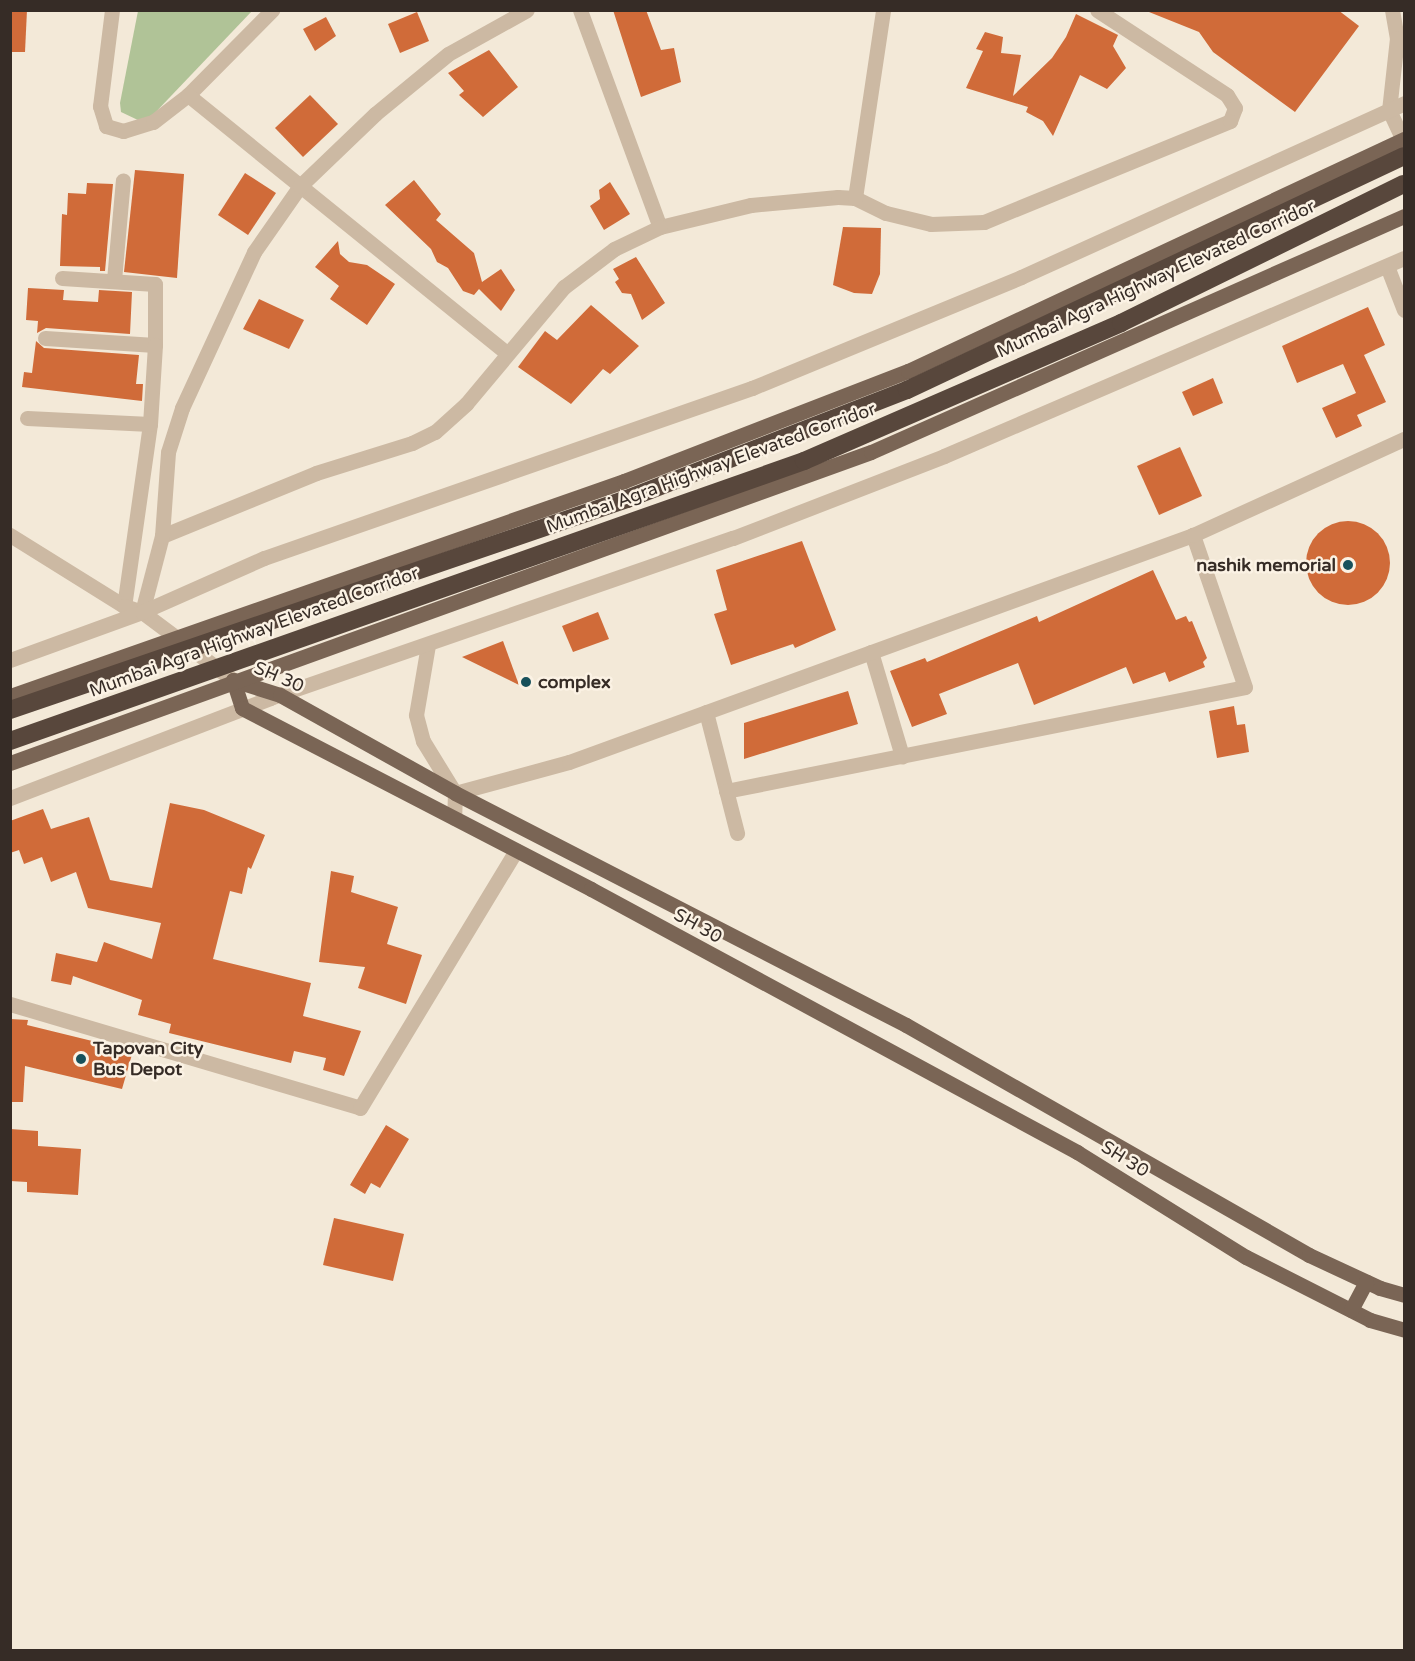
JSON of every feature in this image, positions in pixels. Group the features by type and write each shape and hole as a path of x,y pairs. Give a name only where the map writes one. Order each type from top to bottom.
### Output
{"highway":[{"name":"Mumbai Agra Highway Elevated Corridor","path":"10,710 627,499 907,390 1404,145"},
{"name":"Mumbai Agra Highway Elevated Corridor","path":"10,741 804,460 1121,323 1404,184"}],"main road":[{"path":"10,696 624,481 908,371 1404,145"},
{"path":"10,763 233,680 871,452 1404,216"},
{"name":"SH 30","path":"233,680 280,695 455,793 906,1025 1309,1255 1366,1282 1404,1295"},
{"name":"SH 30","path":"233,680 242,708 516,850 1077,1152 1246,1257 1351,1310 1404,1330"},
{"path":"1351,1310 1366,1282"}],"street":[{"path":"112,10 101,91 106,126 123,131 142,128 188,95 272,10"},
{"path":"142,612 162,536 168,452 191,383 240,278 300,186 375,114 448,54 527,10"},
{"path":"580,10 660,227"},
{"path":"855,198 883,10"},
{"path":"162,536 316,473 412,443 435,432 466,404 564,287 614,249 660,227 774,201 855,198 914,221 947,226 984,222 1230,121 1235,108 1227,95 1097,10"},
{"path":"1392,10 1401,33 1389,111 1404,145"},
{"path":"188,95 507,353"},
{"path":"10,660 142,612 264,558 752,388 1021,277 1404,103"},
{"path":"114,280 123,180"},
{"path":"10,798 242,708 733,538 944,456 1404,258"},
{"path":"1387,266 1404,310"},
{"path":"62,278 154,284 155,345 150,424 124,606"},
{"path":"45,338 155,345"},
{"path":"27,417 150,424"},
{"path":"455,793 569,762 1193,534 1404,439"},
{"path":"726,791 1245,687 1193,534"},
{"path":"10,535 124,606 142,612 233,680"},
{"path":"428,645 416,715 423,741 455,793 454,818"},
{"path":"871,652 902,756"},
{"path":"706,712 737,834"},
{"path":"10,1004 360,1108 516,850"}],"green space":[{"path":"138,11 252,11 151,117 140,121 121,112 120,103"}],"building":[{"path":"10,10 27,10 25,52 10,52"},
{"path":"613,10 646,10 661,50 674,48 681,82 641,97"},
{"path":"1144,10 1338,10 1359,26 1295,112 1213,52 1199,32"},
{"path":"417,12 429,41 400,53 388,24"},
{"path":"1076,14 1118,35 1113,46 1126,68 1107,89 1080,75 1053,136 1043,121 1026,112 1028,107 966,88 983,51 976,49 985,32 1003,37 1001,53 1021,55 1013,96 1052,58 1066,37"},
{"path":"326,17 336,36 315,51 303,29"},
{"path":"489,50 518,87 483,117 459,95 464,91 448,73"},
{"path":"310,95 338,124 303,157 275,128"},
{"path":"135,170 184,174 177,278 124,272"},
{"path":"245,173 276,193 248,235 218,215"},
{"path":"414,180 441,214 436,220 474,253 482,282 501,269 515,290 501,311 479,289 474,295 463,291 448,268 437,262 431,249 385,205"},
{"path":"610,182 630,214 604,230 590,206 600,199 599,190"},
{"path":"87,183 113,184 105,271 100,271 100,267 60,266 62,214 67,215 68,193 86,194"},
{"path":"843,227 881,228 880,274 872,294 854,293 833,285"},
{"path":"338,241 340,254 349,262 367,265 395,284 367,325 330,299 339,286 315,267"},
{"path":"636,257 665,303 642,320 631,294 622,293 615,282 619,279 613,269"},
{"path":"28,288 64,290 63,300 98,302 99,290 132,292 130,334 46,328 37,333 38,321 26,320"},
{"path":"259,299 304,320 289,349 243,329"},
{"path":"591,305 639,346 610,374 603,369 571,404 518,367 545,331 557,340"},
{"path":"1368,307 1385,345 1364,355 1386,402 1357,415 1362,426 1336,438 1322,408 1356,393 1343,364 1297,383 1282,346"},
{"path":"36,341 44,348 139,355 136,384 143,384 142,401 22,387 24,372 32,373"},
{"path":"1213,378 1223,403 1193,416 1182,392"},
{"path":"1180,447 1202,496 1159,515 1137,466"},
{"name":"nashik memorial","path":"1348,521 1364,524 1378,533 1387,547 1390,563 1387,579 1378,593 1364,602 1348,605 1332,602 1318,593 1309,579 1306,563 1309,547 1318,533 1332,524"},
{"path":"802,541 836,630 795,648 793,644 731,665 714,614 727,610 716,570"},
{"path":"1153,570 1176,620 1186,616 1189,622 1192,621 1207,658 1203,662 1205,667 1169,682 1165,672 1133,684 1126,667 1034,705 1018,663 939,694 947,714 912,727 890,671 925,658 927,662 1037,616 1039,622"},
{"path":"598,612 609,639 573,652 562,626"},
{"path":"503,641 519,685 462,657"},
{"path":"848,691 858,724 744,759 744,723"},
{"path":"1234,706 1237,725 1245,724 1249,752 1217,758 1209,711"},
{"path":"170,803 204,810 265,835 251,869 248,867 242,894 230,891 213,959 311,983 303,1016 361,1031 344,1076 323,1070 326,1058 294,1051 291,1063 169,1033 171,1024 138,1015 142,1000 73,976 71,985 51,981 56,953 97,962 104,942 152,959 161,923 88,908 76,872 51,882 42,857 24,864 19,850 10,853 10,821 43,809 51,829 89,817 110,880 152,888"},
{"path":"331,871 354,876 351,892 398,907 387,944 422,955 406,1004 358,988 365,967 319,962"},
{"name":"Tapovan City Bus Depot","path":"10,1019 28,1020 27,1025 133,1051 122,1089 25,1066 23,1102 10,1102"},
{"path":"386,1125 409,1139 380,1188 371,1183 365,1194 350,1185"},
{"path":"10,1129 38,1131 38,1146 81,1149 78,1195 27,1192 27,1182 10,1181"},
{"path":"334,1218 404,1234 393,1281 323,1265"}],"place":[{"name":"nashik memorial","path":"1348,565"},
{"name":"complex","path":"526,682"},
{"name":"Tapovan City Bus Depot","path":"81,1059"}]}
